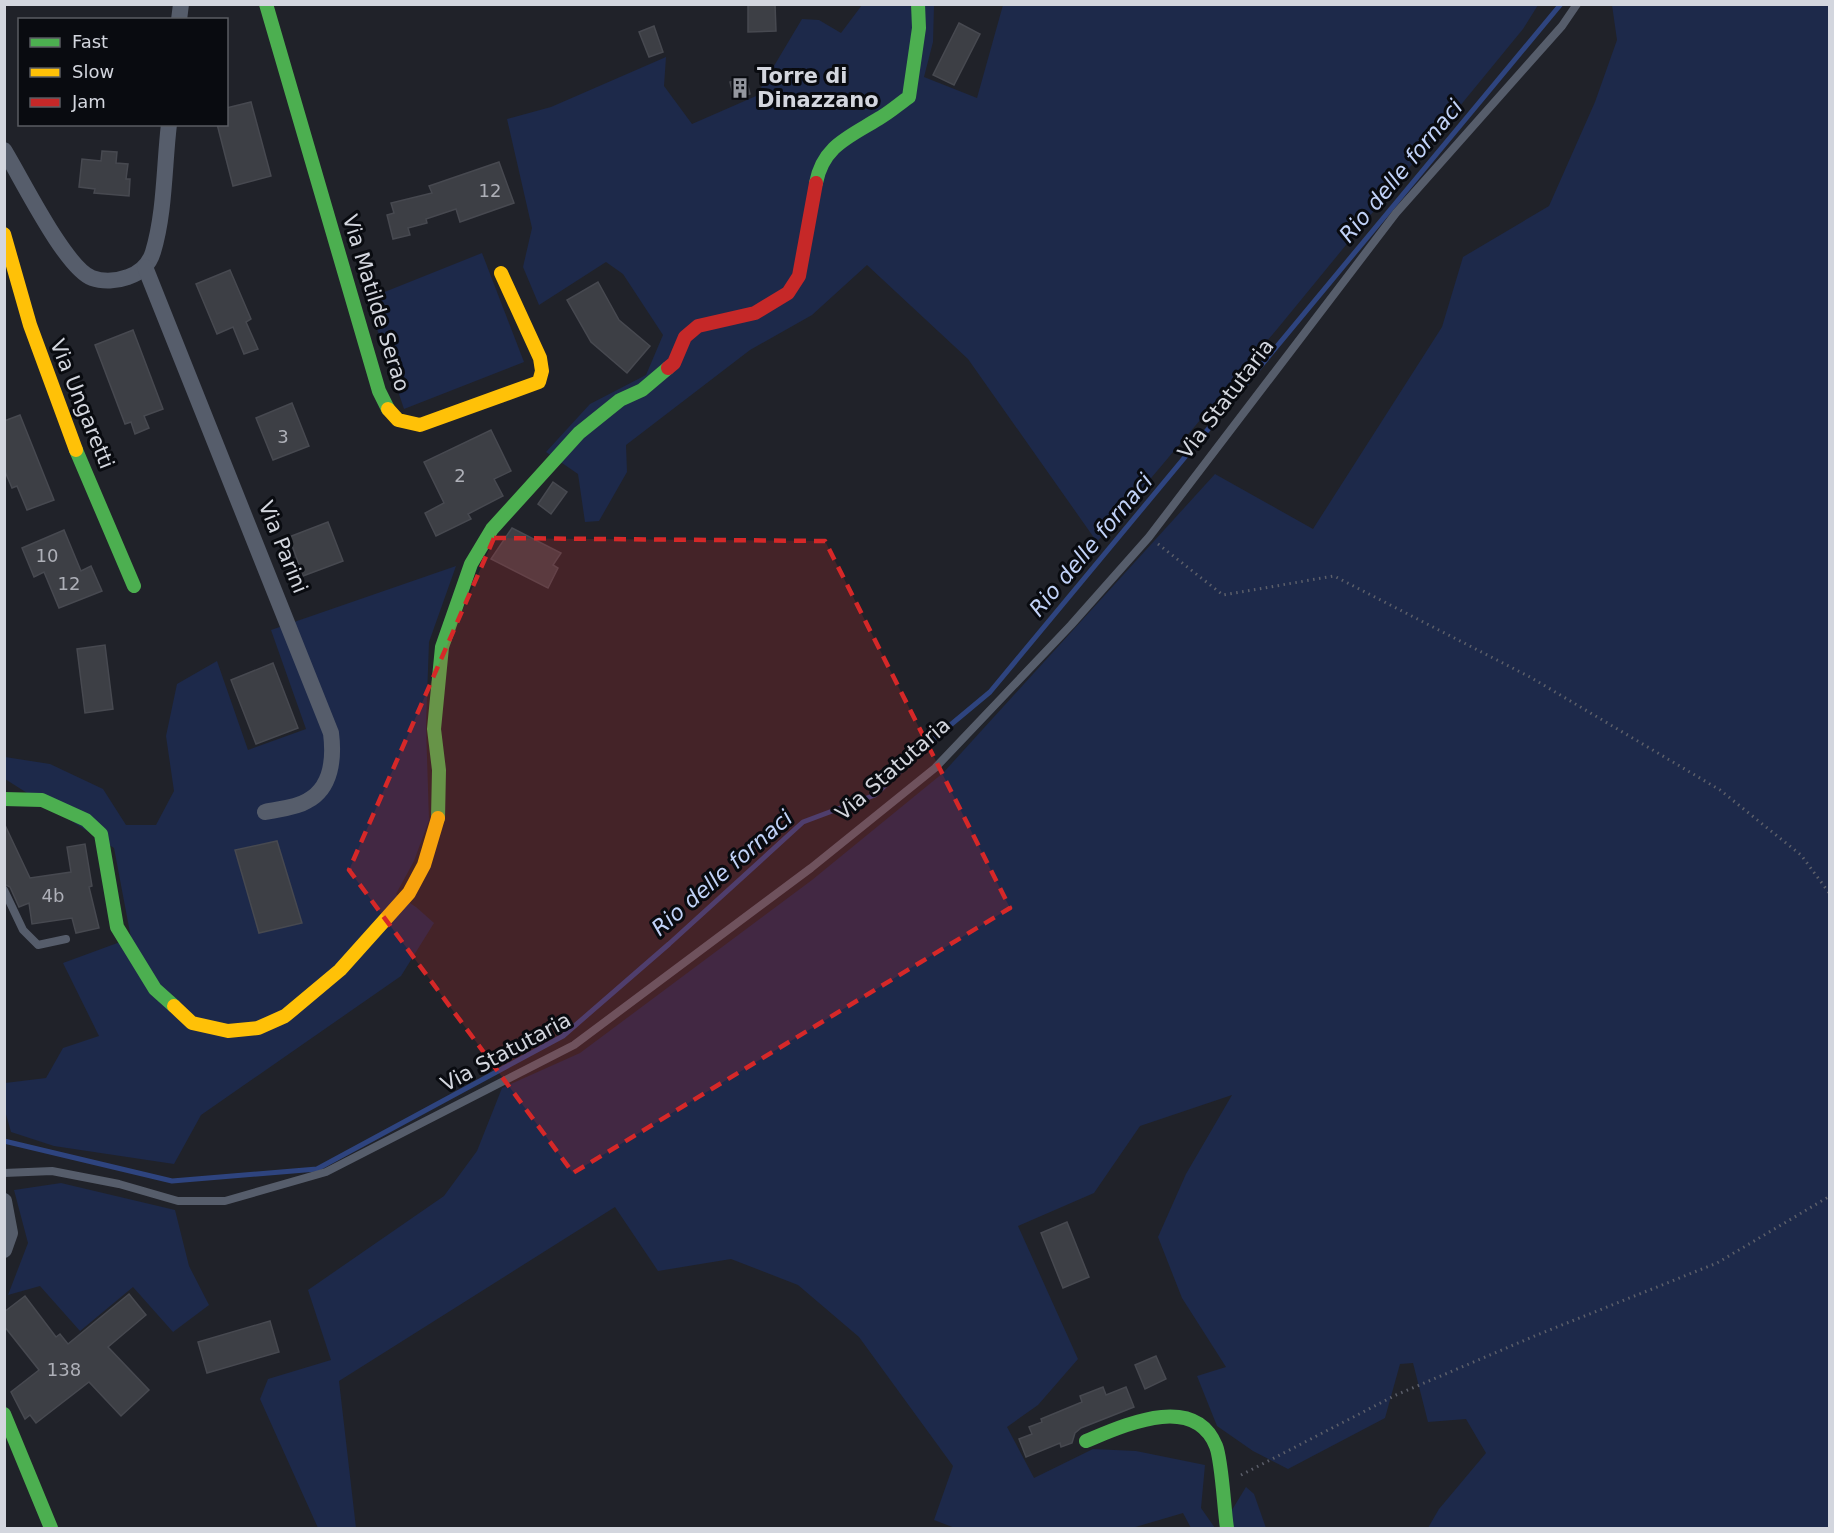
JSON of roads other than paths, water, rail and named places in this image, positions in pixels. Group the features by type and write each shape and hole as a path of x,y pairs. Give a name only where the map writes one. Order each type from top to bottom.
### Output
{"street":[{"name":"Via Matilde Serao","path":"266,4 379,391 396,421 407,426 420,425 525,389 538,382 542,371 540,358 501,273"},
{"path":"4,799 42,800 51,803 86,820 101,834 117,927 155,989 192,1023 228,1031 258,1028 285,1016 315,992 340,970 408,893 424,865 438,821 439,770 434,729 442,647 471,564 502,517 579,433 620,400 642,390 660,376 674,363 685,337 698,326 755,313 788,293 799,276 819,166 847,135 879,119 909,97 920,28 918,4"},
{"path":"4,150 69,258 78,269 91,277 107,281 123,279 145,267 152,254 169,126"},
{"name":"Via Ungaretti","path":"4,234 18,294 52,391 134,586"},
{"name":"Via Parini","path":"145,267 331,733 332,764 319,791 307,802 265,812"},
{"path":"4,1201 10,1233 4,1250"},
{"path":"4,1414 11,1453 51,1528"},
{"path":"1086,1441 1139,1420 1184,1416 1200,1425 1216,1446 1227,1528"}],"lane":[{"name":"Via Statutaria","path":"4,1173 52,1171 119,1184 178,1201 225,1201 326,1172 574,1045 811,868 935,768 1071,625 1149,537 1396,213 1562,26 1577,4"},
{"path":"4,890 23,930 38,945 66,939"}],"waterway":[{"name":"Rio delle fornaci","path":"4,1141 172,1181 317,1169 563,1036 669,944 803,822 875,795 936,737 990,692 1561,4"}],"place":[{"name":"Torre di Dinazzano","path":"740,88"}]}
